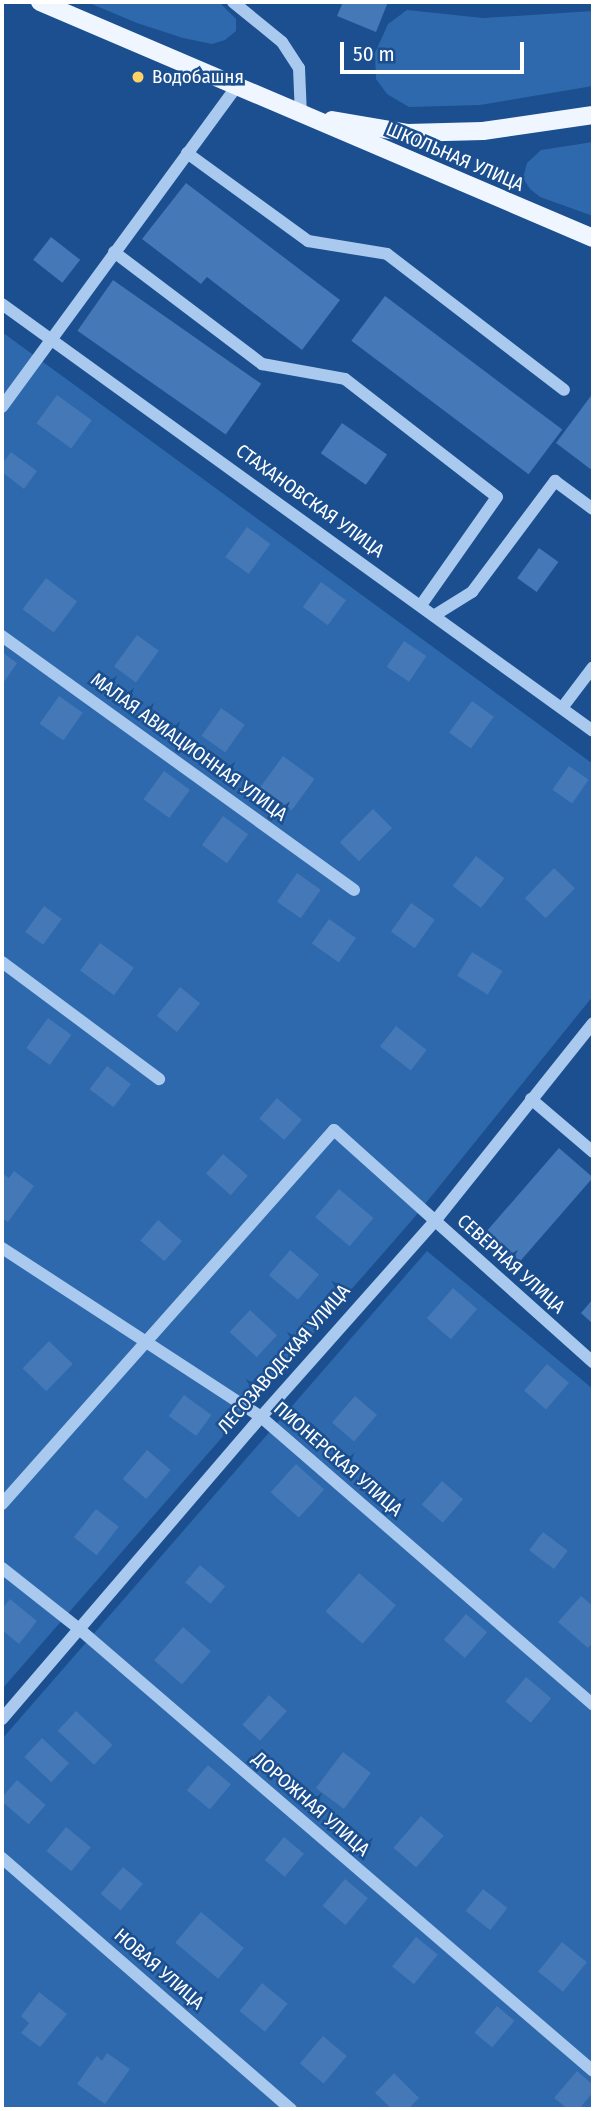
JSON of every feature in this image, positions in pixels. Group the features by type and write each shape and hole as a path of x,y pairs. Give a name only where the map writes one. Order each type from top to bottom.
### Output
{"main road":[{"path":"40,2 301,115 407,132 483,131 593,114"},
{"name":"ШКОЛЬНАЯ УЛИЦА","path":"301,115 593,238"}],"street":[{"path":"233,2 282,42 299,68 301,115"},
{"path":"2,407 236,87"},
{"path":"187,153 308,241 387,254 564,390"},
{"path":"114,252 262,364 345,379 497,497 421,605"},
{"name":"СТАХАНОВСКАЯ УЛИЦА","path":"2,304 593,731"},
{"path":"435,615 472,592 555,481 593,509"},
{"name":"МАЛАЯ АВИАЦИОННАЯ УЛИЦА","path":"2,636 354,890"},
{"path":"562,708 593,667"},
{"path":"2,962 159,1079"},
{"name":"ЛЕСОЗАВОДСКАЯ УЛИЦА","path":"2,1719 261,1417 435,1221 593,1023"},
{"path":"531,1099 593,1152"},
{"name":"СЕВЕРНАЯ УЛИЦА","path":"144,1341 334,1130 593,1362"},
{"name":"ПИОНЕРСКАЯ УЛИЦА","path":"2,1248 261,1417 593,1705"},
{"path":"2,1504 144,1341"},
{"name":"ДОРОЖНАЯ УЛИЦА","path":"2,1568 78,1628 593,2071"},
{"name":"НОВАЯ УЛИЦА","path":"2,1858 292,2109"}],"shaded area":[{"path":"87,2 219,2 236,19 236,31 225,40 212,44 137,23"},
{"path":"407,10 483,18 593,11 593,86 480,105 409,107 387,94 376,79 375,53 388,24"},
{"path":"593,142 593,216 540,197 530,189 523,178 527,163 541,150"},
{"path":"2,332 593,764 593,996 413,1219 2,1689"},
{"path":"427,1251 593,1389 593,2109 2,2109 2,1739"}],"building":[{"path":"343,2 388,2 376,32 337,16"},
{"path":"186,183 340,300 302,350 207,277 201,284 142,239"},
{"path":"51,237 80,260 62,283 33,260"},
{"path":"113,280 261,384 226,435 77,331"},
{"path":"385,296 562,430 529,474 351,341"},
{"path":"593,393 593,471 556,443"},
{"path":"57,395 92,420 71,449 36,423"},
{"path":"342,423 387,455 366,485 321,453"},
{"path":"11,452 37,471 24,489 2,472 2,464"},
{"path":"247,527 270,544 249,574 225,557"},
{"path":"539,548 558,562 537,592 517,578"},
{"path":"46,578 77,601 54,633 23,609"},
{"path":"321,582 346,600 328,625 303,607"},
{"path":"137,635 159,651 136,682 114,667"},
{"path":"404,641 426,656 409,682 387,667"},
{"path":"2,652 17,663 2,685"},
{"path":"59,696 83,713 63,740 39,724"},
{"path":"472,701 494,717 471,748 449,733"},
{"path":"221,708 245,725 225,752 201,736"},
{"path":"283,756 315,779 292,810 260,788"},
{"path":"569,766 589,780 572,804 552,790"},
{"path":"164,771 190,790 169,818 143,799"},
{"path":"373,809 392,828 359,861 340,842"},
{"path":"223,816 248,834 227,863 202,845"},
{"path":"476,856 504,878 481,908 453,886"},
{"path":"554,868 575,888 546,918 525,898"},
{"path":"297,873 321,890 301,918 277,902"},
{"path":"411,903 435,920 415,948 391,932"},
{"path":"44,906 62,919 43,945 25,932"},
{"path":"329,919 356,938 339,963 312,944"},
{"path":"100,943 134,968 114,995 80,971"},
{"path":"472,952 503,971 488,995 457,976"},
{"path":"180,987 200,1003 177,1032 157,1016"},
{"path":"48,1018 71,1035 50,1065 26,1048"},
{"path":"396,1026 427,1050 411,1070 380,1046"},
{"path":"107,1066 131,1084 114,1107 90,1089"},
{"path":"277,1098 302,1120 284,1140 259,1118"},
{"path":"559,1148 593,1178 520,1261 486,1232"},
{"path":"223,1154 248,1176 231,1195 206,1174"},
{"path":"14,1171 34,1186 8,1222 2,1218 2,1173 9,1178"},
{"path":"339,1189 373,1218 350,1246 315,1217"},
{"path":"158,1220 182,1241 164,1261 140,1240"},
{"path":"290,1250 319,1274 298,1300 269,1275"},
{"path":"453,1288 477,1309 451,1339 427,1318"},
{"path":"593,1299 593,1324 581,1313"},
{"path":"250,1310 277,1335 257,1357 230,1332"},
{"path":"49,1341 73,1364 46,1391 23,1368"},
{"path":"547,1364 569,1383 546,1409 524,1390"},
{"path":"184,1395 212,1415 196,1436 169,1416"},
{"path":"355,1396 377,1415 354,1441 332,1422"},
{"path":"147,1450 171,1470 146,1499 123,1479"},
{"path":"296,1464 324,1489 299,1518 271,1492"},
{"path":"442,1481 463,1499 443,1523 422,1504"},
{"path":"96,1509 119,1527 97,1555 74,1537"},
{"path":"543,1532 568,1551 554,1569 529,1550"},
{"path":"200,1565 225,1586 210,1604 185,1583"},
{"path":"359,1573 396,1605 363,1644 326,1611"},
{"path":"581,1596 593,1606 593,1642 588,1648 558,1622"},
{"path":"10,1599 37,1621 19,1644 2,1630 2,1609"},
{"path":"466,1614 487,1632 465,1658 444,1640"},
{"path":"183,1627 211,1651 182,1684 154,1660"},
{"path":"526,1677 551,1698 531,1723 505,1702"},
{"path":"269,1695 287,1711 260,1741 242,1725"},
{"path":"76,1711 113,1745 94,1765 58,1731"},
{"path":"42,1738 69,1763 51,1782 24,1757"},
{"path":"343,1752 371,1773 344,1809 316,1788"},
{"path":"208,1765 231,1784 210,1810 187,1790"},
{"path":"17,1780 46,1805 29,1825 2,1801 2,1797"},
{"path":"421,1816 444,1836 416,1867 393,1848"},
{"path":"66,1827 91,1847 71,1871 46,1851"},
{"path":"284,1837 304,1854 285,1877 265,1860"},
{"path":"123,1867 143,1884 120,1911 101,1894"},
{"path":"345,1879 368,1898 345,1925 323,1906"},
{"path":"483,1889 507,1908 490,1930 466,1911"},
{"path":"201,1912 244,1948 218,1979 175,1943"},
{"path":"416,1937 438,1955 414,1984 392,1967"},
{"path":"562,1942 587,1962 563,1992 538,1972"},
{"path":"262,1983 288,2004 265,2032 239,2011"},
{"path":"39,1992 67,2014 40,2047 21,2033 29,2023 21,2016"},
{"path":"497,2006 515,2021 492,2048 475,2033"},
{"path":"323,2036 347,2056 324,2084 300,2064"},
{"path":"107,2053 130,2069 105,2104 77,2084 97,2056 102,2061"},
{"path":"577,2071 593,2085 593,2092 579,2109 568,2109 554,2098"},
{"path":"394,2073 419,2098 408,2109 392,2109 375,2093"}],"place":[{"name":"Водобашня","path":"138,77"}]}
